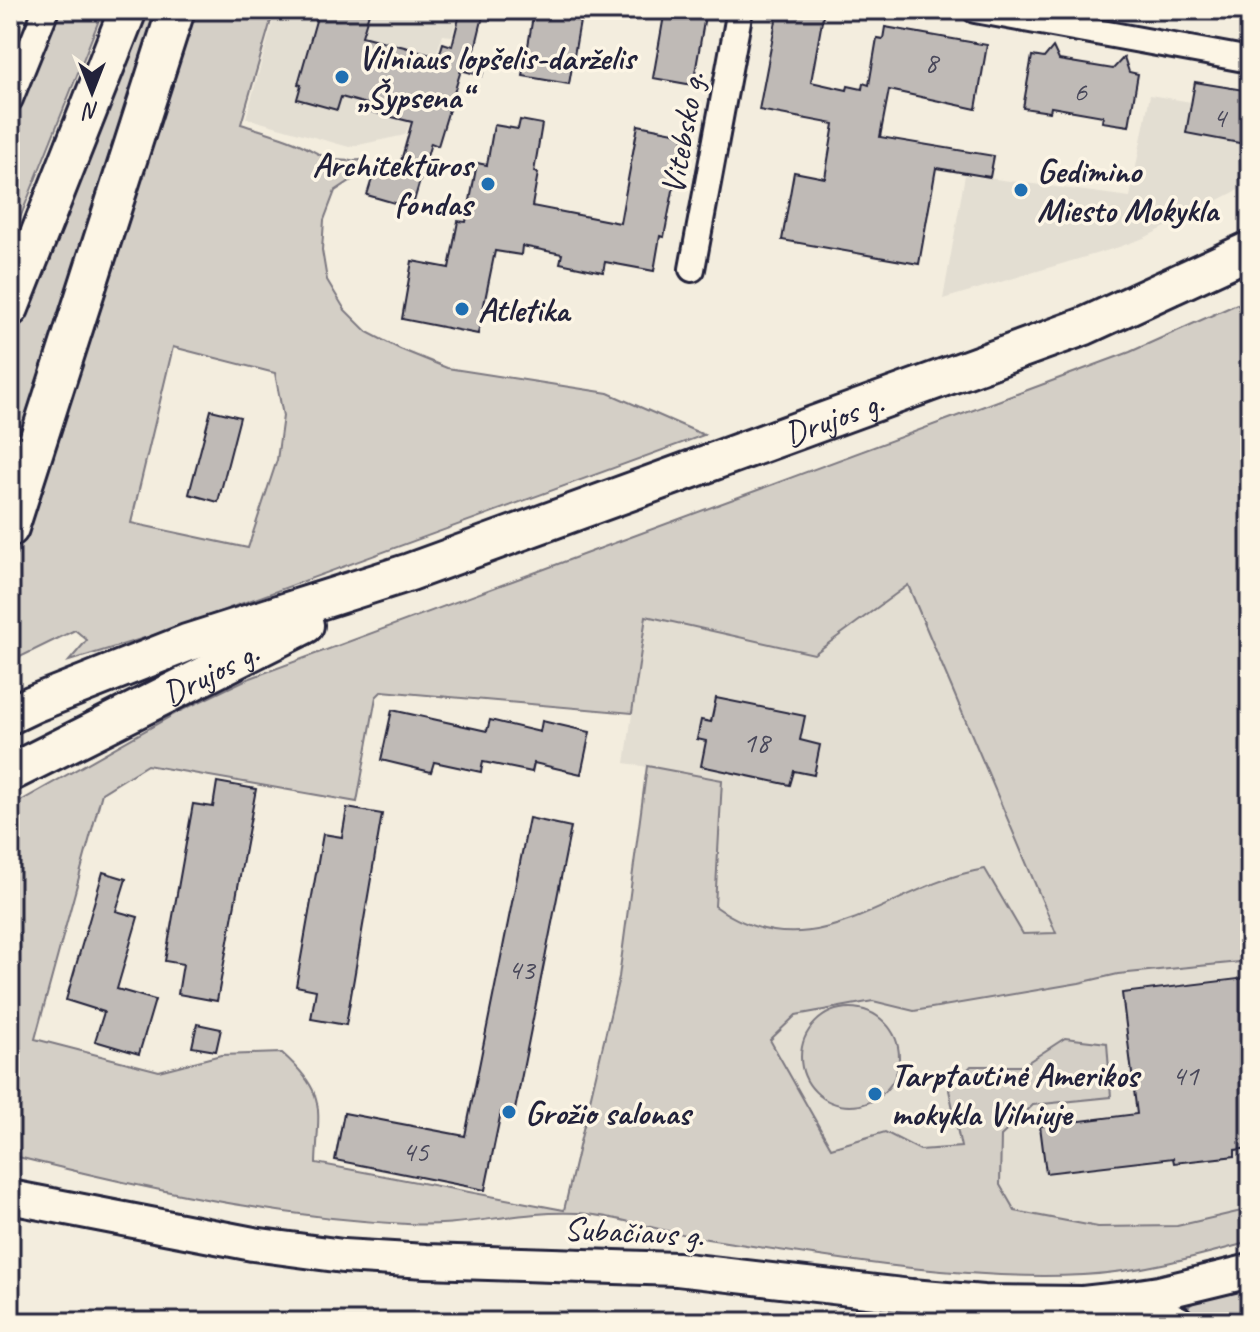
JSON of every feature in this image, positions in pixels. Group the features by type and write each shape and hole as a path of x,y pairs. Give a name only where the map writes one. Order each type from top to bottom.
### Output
{"main road":[{"path":"10,308 128,10"},
{"path":"10,528 176,10"},
{"name":"Drujos g.","path":"22,710 187,643 410,572 1085,326 1250,250"},
{"name":"Drujos g.","path":"10,773 410,572"},
{"name":"Subačiaus g.","path":"12,1197 238,1241 343,1256 677,1269 983,1302 1083,1303 1159,1293 1250,1271"},
{"path":"1083,1303 1164,1316 1177,1322"}],"street":[{"path":"10,99 46,10"},
{"name":"Vitebsko g.","path":"692,269 740,10"},
{"path":"975,10 1250,60"}],"shaded area":[{"path":"57,10 103,10 10,243 10,125"},
{"path":"144,10 161,10 10,483 10,351"},
{"path":"195,10 274,10 241,124 289,139 331,159 361,160 364,166 362,173 335,191 324,220 322,250 327,280 345,310 367,332 447,368 608,393 704,435 164,632 69,661 87,640 75,630 10,662 10,575 98,293","holes":["173,347 275,373 283,416 277,460 248,548 131,523"]},
{"name":"Vilniaus lopšelis-darželis „Šypsena“","path":"276,10 465,10 459,11 452,36 443,35 405,135 349,147 246,118"},
{"name":"Gedimino Miesto Mokykla","path":"1195,82 1250,91 1250,184 1144,238 943,299 965,175 1130,197 1150,95 1191,102"},
{"path":"1237,304 1250,319 1250,961 1118,974 914,1011 873,1001 796,1015 770,1040 831,1148 885,1132 920,1150 961,1147 949,1090 971,1066 1022,1066 1065,1038 1107,1043 1111,1097 1033,1105 1001,1136 1000,1185 1015,1211 1098,1227 1177,1226 1250,1209 1250,1242 1167,1263 1083,1275 940,1271 701,1238 577,1213 534,1214 428,1225 306,1215 108,1179 10,1155 10,807 180,711 245,680 1130,352","holes":["908,585 1056,933 1023,934 985,869 950,878 852,920 819,929 786,932 751,925 715,906 722,780 647,766 619,977 564,1210 316,1163 318,1115 314,1091 297,1067 282,1053 221,1055 159,1071 35,1039 102,793 147,765 357,802 376,697 382,691 632,713 646,616 814,654"]},
{"path":"908,585 1056,933 1023,934 847,922 809,933 764,929 740,922 715,906 722,780 625,763 646,616 814,653"},
{"name":"Tarptautinė Amerikos mokykla Vilniuje","path":"1250,961 1250,1209 1177,1226 1098,1227 1015,1211 1000,1185 1001,1136 1033,1105 1110,1097 1065,1038 1022,1066 971,1066 949,1090 961,1147 920,1150 885,1132 831,1149 770,1040 796,1015 873,1001 914,1011 1118,974"},
{"path":"850,1008 869,1012 885,1022 895,1038 899,1057 895,1076 885,1092 869,1102 850,1106 831,1102 815,1092 805,1076 801,1057 805,1038 815,1022 831,1012"},
{"path":"1250,1288 1250,1322 1199,1322 1184,1312 1204,1298"}],"building":[{"path":"319,10 370,10 362,36 439,56 443,43 452,46 461,10 481,10 480,15 483,16 474,53 488,57 482,76 461,70 438,146 431,143 412,208 367,195 375,169 397,175 412,122 372,112 374,106 341,97 337,110 297,99 301,85 298,84"},
{"path":"534,10 582,10 569,84 523,76"},
{"path":"665,10 706,10 693,85 653,78"},
{"path":"778,10 824,10 811,82 847,90 848,86 862,89 863,83 869,85 877,38 883,39 885,27 987,45 976,109 889,90 880,137 994,156 990,177 936,168 919,264 782,240 794,172 825,178 834,124 759,110"},
{"path":"1053,47 1059,60 1113,69 1124,57 1129,72 1138,74 1129,126 1102,122 1103,116 1051,107 1050,112 1023,108 1032,56 1044,58"},
{"name":"Gedimino Miesto Mokykla","path":"1195,82 1250,91 1250,145 1186,133"},
{"path":"520,120 542,124 532,206 620,223 638,125 684,134 664,237 660,236 654,271 605,262 603,272 560,263 562,254 522,246 521,255 495,251 478,334 402,319 412,261 449,268 458,221 466,222 477,163 487,165 494,125 518,129"},
{"path":"211,410 240,417 218,502 189,494"},
{"path":"716,698 805,716 800,740 820,745 814,775 794,771 790,785 701,766 706,741 697,739 701,720 711,722"},
{"path":"392,710 487,731 490,720 540,732 542,721 590,732 581,774 534,763 532,772 483,762 481,772 434,762 431,772 381,760"},
{"path":"217,782 256,789 217,1001 178,994 183,964 165,961 193,804 213,807"},
{"path":"347,808 382,814 346,1025 311,1019 316,990 296,986 323,834 342,837"},
{"path":"529,818 571,827 514,1115 501,1112 485,1190 335,1160 344,1113 465,1136"},
{"path":"103,872 126,879 116,911 138,917 117,989 155,1000 139,1054 95,1041 104,1012 66,1000"},
{"path":"1246,978 1250,1008 1250,1148 1235,1150 1235,1156 1174,1163 1173,1158 1046,1173 1040,1126 1137,1114 1122,993"},
{"path":"197,1024 221,1029 216,1051 192,1047"}],"place":[{"name":"Vilniaus lopšelis-darželis „Šypsena“","path":"342,77"},
{"name":"Architektūros fondas","path":"488,184"},
{"name":"Gedimino Miesto Mokykla","path":"1021,190"},
{"name":"Atletika","path":"462,309"},
{"name":"Tarptautinė Amerikos mokykla Vilniuje","path":"875,1094"},
{"name":"Grožio salonas","path":"509,1112"}]}
